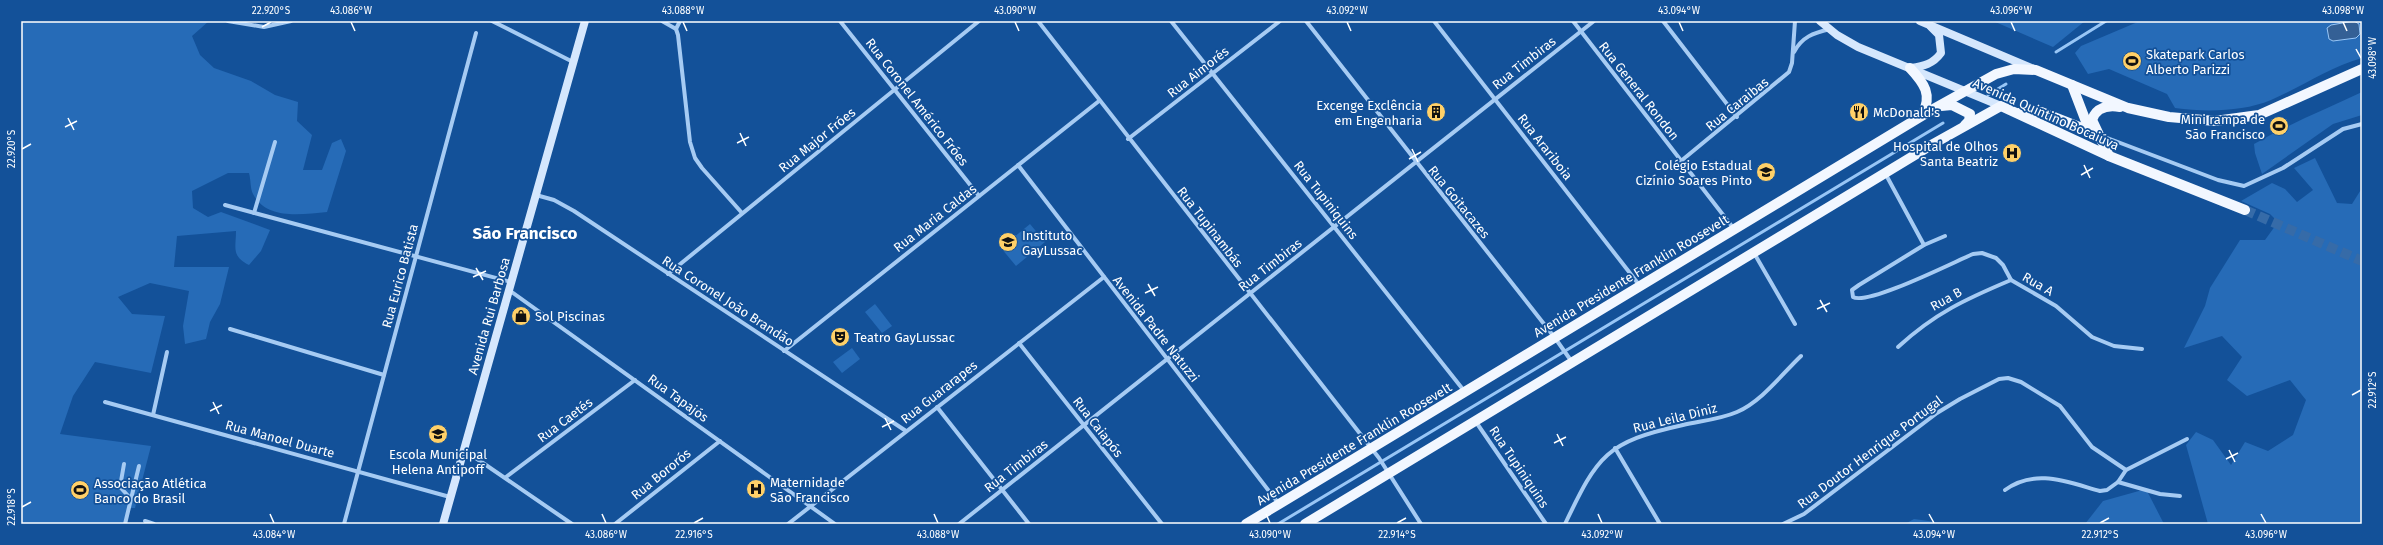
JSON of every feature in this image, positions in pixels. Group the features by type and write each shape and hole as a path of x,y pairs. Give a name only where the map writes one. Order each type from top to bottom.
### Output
{"main road":[{"name":"Avenida Rui Barbosa","path":"443,524 585,21"},
{"name":"Avenida Quintino Bocaiúva","path":"1820,21 1858,46 2019,113 2109,156 2245,210"},
{"path":"1910,68 1925,66 1935,60 1941,53 1939,35 1923,22"},
{"path":"1923,22 2128,108"},
{"path":"1910,68 1919,78 1928,95 1927,105 1921,116"},
{"name":"Avenida Presidente Franklin Roosevelt","path":"1246,524 1465,392 1558,342 1641,286 1964,91 2005,70 2036,70"},
{"path":"2094,133 2092,123 2094,116 2098,110 2106,106 2128,108 2191,120 2215,121 2240,118 2259,115 2362,70"},
{"path":"2072,85 2094,133 2109,156"},
{"path":"1935,108 1952,105 1970,114 1969,121 1963,126"},
{"path":"1306,524 1387,470 1475,421 1569,358 1753,253 1963,126 2001,106"},
{"path":"2019,113 2042,112 2094,133"}],"street":[{"path":"228,21 264,27 291,21"},
{"path":"492,21 573,62"},
{"path":"662,21 676,29 678,35 690,142 695,158 742,213"},
{"path":"676,29 680,21"},
{"name":"Rua Coronel Américo Fróes","path":"840,21 979,196"},
{"name":"Rua Major Fróes","path":"668,274 980,21"},
{"name":"Rua Tupinambás","path":"1038,21 1128,139 1379,458 1421,524"},
{"name":"Rua Tupiniquins","path":"1171,21 1465,392"},
{"name":"Rua Aimorés","path":"1128,139 1280,21"},
{"name":"Rua Goitacazes","path":"1306,21 1415,163 1558,342 1569,358"},
{"name":"Rua Arariboia","path":"1434,21 1641,286"},
{"name":"Rua General Rondon","path":"1572,21 1734,229"},
{"name":"Rua Timbiras","path":"959,524 1594,21"},
{"path":"1663,21 1736,117"},
{"name":"Rua Caraibas","path":"1681,161 1789,72 1795,21"},
{"name":"Rua Caraibas","path":"1792,54 1798,43 1806,37 1830,29"},
{"name":"Rua Eurico Batista","path":"344,524 476,33"},
{"name":"Rua Maria Caldas","path":"784,351 1099,101"},
{"path":"2094,133 2218,180 2244,186 2283,168 2343,129 2362,124"},
{"path":"254,213 275,142"},
{"name":"Avenida Padre Natuzzi","path":"1018,166 1280,504"},
{"path":"1885,173 1924,245 1946,236"},
{"name":"Rua Coronel João Brandão","path":"536,195 554,200 574,211 906,431"},
{"path":"225,206 416,257 510,286"},
{"name":"Rua A","path":"1924,245 1859,285 1851,294 1855,299 1876,296 1973,254 1982,253 1996,258 2003,265 2011,280 2051,302 2092,337 2114,346 2142,348"},
{"path":"1753,253 1795,324"},
{"name":"Rua Guararapes","path":"788,524 1104,277"},
{"name":"Rua B","path":"1898,347 1925,323 1957,303 2011,280"},
{"name":"Rua Tapajós","path":"510,286 635,380 835,524"},
{"path":"230,329 384,375"},
{"name":"Rua Caiapós","path":"1019,343 1162,524"},
{"path":"153,415 167,352"},
{"name":"Rua Leila Diniz","path":"1565,524 1593,468 1615,448 1629,440 1664,429 1737,412 1757,400 1801,356"},
{"name":"Rua Doutor Henrique Portugal","path":"1783,524 1804,514 1937,413 1960,399 1999,379 2008,378 2021,382 2060,406 2092,447 2126,470"},
{"name":"Rua Caetés","path":"506,477 635,380"},
{"name":"Rua Manoel Duarte","path":"105,402 450,497"},
{"path":"937,407 1029,524"},
{"name":"Rua Tupiniquins","path":"1475,421 1546,524"},
{"path":"2005,490 2025,479 2040,476 2100,491 2107,490 2118,482 2126,470 2187,439"},
{"name":"Rua Bororós","path":"615,524 720,441"},
{"path":"1615,448 1660,524"},
{"path":"464,450 506,477 572,524"},
{"path":"124,464 120,487 131,500"},
{"path":"126,524 140,466"},
{"path":"2118,482 2160,494 2180,496"},
{"path":"145,521 154,524"}],"shaded area":[{"path":"21,21 209,21 192,36 200,55 214,68 251,81 275,95 298,102 297,121 312,135 303,170 322,170 332,143 341,139 346,151 327,212 286,214 267,208 259,203 253,194 249,173 228,173 192,191 193,208 208,217 221,212 270,230 261,251 249,265 243,262 237,255 235,247 236,231 177,236 174,267 229,267 220,304 210,322 206,339 185,344 183,326 189,291 150,283 118,297 132,314 165,316 151,373 95,362 73,396 60,434 151,446 135,508 128,508 123,524 21,524"},
{"path":"1993,21 2085,21 2053,47"},
{"path":"2140,21 2362,21 2362,58 2338,67 2282,95 2260,104 2223,110 2175,108 2167,94 2109,69 2088,74 2075,53 2081,46"},
{"path":"2354,21 2359,24 2360,34 2356,38 2333,41 2329,39 2327,28 2331,25"},
{"path":"2362,92 2362,115 2333,124 2262,174 2255,153 2254,144 2294,123"},
{"path":"2315,158 2337,203 2352,204 2362,188 2362,524 2208,524 2186,445 2196,432 2213,440 2231,465 2245,442 2268,451 2293,435 2306,400 2290,380 2247,396 2227,380 2242,357 2222,336 2184,348 2205,306 2210,288 2240,240 2265,240 2278,222 2270,214 2241,201 2272,183 2285,189 2297,202 2313,190 2294,168"},
{"path":"1030,224 1045,242 1016,266 1001,248"},
{"path":"875,304 892,326 882,333 865,312"},
{"path":"852,348 860,359 842,373 833,362"},
{"path":"2146,489 2164,524 2085,524 2103,501"},
{"path":"1914,519 1950,524 1905,524"}],"waterway":[{"path":"2056,52 2106,21"},
{"path":"1988,95 2006,84"},
{"path":"1278,524 1943,123"}],"tunnel":[{"path":"2245,210 2362,261"}],"place":[{"name":"Skatepark Carlos Alberto Parizzi","path":"2132,61"},
{"name":"Excenge Exclência em Engenharia","path":"1436,112"},
{"name":"McDonald's","path":"1859,112"},
{"name":"Mini rampa de São Francisco","path":"2279,126"},
{"name":"Hospital de Olhos Santa Beatriz","path":"2012,153"},
{"name":"Colégio Estadual Cizínio Soares Pinto","path":"1766,172"},
{"name":"Instituto GayLussac","path":"1008,242"},
{"name":"Sol Piscinas","path":"521,316"},
{"name":"Teatro GayLussac","path":"840,337"},
{"name":"Escola Municipal Helena Antipoff","path":"438,434"},
{"name":"Maternidade São Francisco","path":"756,489"},
{"name":"Associação Atlética Banco do Brasil","path":"80,490"}],"district":[{"name":"São Francisco","path":"525,233"}]}
